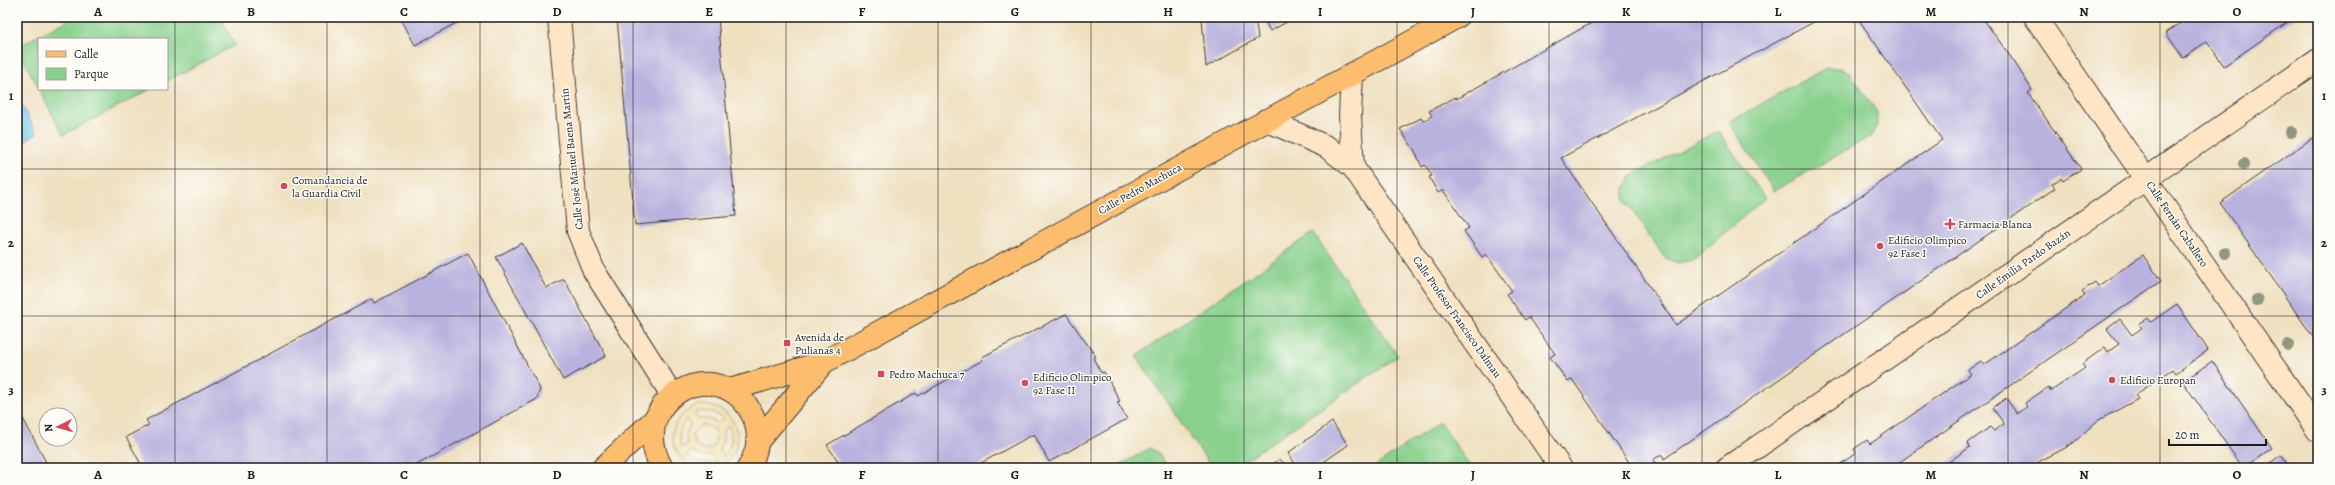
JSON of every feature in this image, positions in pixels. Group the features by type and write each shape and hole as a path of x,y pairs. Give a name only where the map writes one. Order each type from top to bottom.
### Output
{"main road":[{"name":"Calle Pedro Machuca","path":"730,390 824,362 1457,17"},
{"name":"Calle Pedro Machuca","path":"756,458 824,362"},
{"path":"603,468 655,419 662,406 672,395 686,387 699,384 715,384 730,390 748,405 755,422 756,458"},
{"path":"655,419 653,449 662,468"}],"street":[{"name":"Calle José Manuel Baena Martín","path":"559,17 578,231 594,271 672,395"},
{"name":"Calle Fernán Caballero","path":"2035,17 2318,431"},
{"name":"Calle Emilia Pardo Bazán","path":"1728,468 2318,60"},
{"path":"1352,74 1350,116 1353,167"},
{"name":"Calle Profesor Francisco Dalmau","path":"1266,120 1327,147 1353,167 1561,468"}],"green space":[{"path":"74,17 220,17 235,45 168,80 168,38 38,38 38,87 17,47"},
{"path":"1826,68 1840,68 1849,72 1877,112 1877,125 1871,136 1774,191 1729,122"},
{"path":"39,90 149,90 63,135"},
{"path":"1718,131 1765,198 1693,260 1677,263 1665,258 1625,200 1625,188 1632,175"},
{"path":"1313,233 1398,356 1234,468 1212,468 1136,356"},
{"path":"1440,422 1471,468 1373,468"},
{"path":"1150,448 1158,453 1169,468 1115,468"}],"sand":[{"path":"698,405 714,407 726,414 735,425 737,433 736,448 729,460 723,464 709,468 696,467 685,461 677,451 673,439 674,427 682,415","holes":["700,411 713,412 724,419 718,423 708,419 698,419 694,413","686,419 690,425 686,434 687,444 681,448 679,433","703,425 714,428 717,436 713,447 705,450 697,447 692,436 696,429","729,426 731,430 731,442 724,456 719,450 723,441 723,430","692,451 700,456 712,455 716,461 704,463 689,458 686,455"]}],"water":[{"path":"17,96 37,134 17,145"}],"building":[{"path":"400,17 458,17 460,21 415,45"},
{"path":"617,17 718,17 736,216 635,225"},
{"path":"1255,17 1258,38 1206,67 1202,18"},
{"path":"1263,17 1296,17 1270,31"},
{"name":"Edificio Olimpico 92 Fase I","path":"1602,17 1823,17 1561,158 1676,325 1942,140 1857,17 1982,17 2015,63 2032,90 2028,93 2081,169 2063,181 2061,178 2052,184 2055,188 1664,459 1662,454 1653,460 1655,463 1649,468 1633,468 1572,379 1568,382 1550,357 1555,354 1529,317 1525,320 1507,294 1512,291 1486,254 1482,257 1464,231 1469,228 1443,190 1438,193 1429,177 1432,176 1425,165 1422,167 1415,151 1400,129 1421,118 1423,121 1432,116 1429,111 1456,97 1456,99"},
{"path":"2189,17 2295,17 2224,66 2207,41 2183,58 2166,33"},
{"path":"2318,134 2318,344 2220,203"},
{"path":"522,243 546,288 564,279 606,356 563,380 496,257"},
{"path":"468,253 540,389 537,399 411,468 143,468 126,437 149,425 146,420 372,299 374,303"},
{"path":"2143,255 2161,281 1891,468 1835,468 1856,453 1854,449 1867,440 1870,444 1971,374 1968,370 1981,361 1984,365 2085,295 2082,291 2095,282 2098,286"},
{"name":"Edificio Europan","path":"2177,304 2208,350 2176,373 2173,369 2135,395 2138,399 2097,421 2071,445 2040,461 2032,468 1940,468 1970,447 1968,443 1990,427 1994,431 2004,424 1993,408 2006,398 2017,414 2027,407 2025,403 2048,387 2051,391 2085,368 2082,364 2105,347 2108,352 2119,344 2107,329 2120,319 2132,335 2142,328 2139,324 2148,318 2151,322"},
{"name":"Edificio Olimpico 92 Fase II","path":"1066,314 1096,357 1093,358 1101,373 1104,372 1120,401 1117,402 1127,419 1049,462 1034,434 972,468 840,468 838,465 840,464 827,445 916,393 918,396 983,360 982,357"},
{"name":"Edificio Europan","path":"2212,361 2272,448 2243,468 2183,382"},
{"path":"17,407 49,468 17,468"},
{"path":"1332,422 1348,445 1315,468 1298,468 1288,453"},
{"path":"2281,455 2290,468 2263,468"},
{"path":"1280,459 1287,468 1267,468"}],"place":[{"name":"Comandancia de la Guardia Civil","path":"284,186"},
{"name":"Farmacia Blanca","path":"1950,224"},
{"name":"Edificio Olimpico 92 Fase I","path":"1880,246"},
{"name":"Avenida de Pulianas 4","path":"787,343"},
{"name":"Pedro Machuca 7","path":"881,374"},
{"name":"Edificio Europan","path":"2112,380"},
{"name":"Edificio Olimpico 92 Fase II","path":"1025,383"}]}
